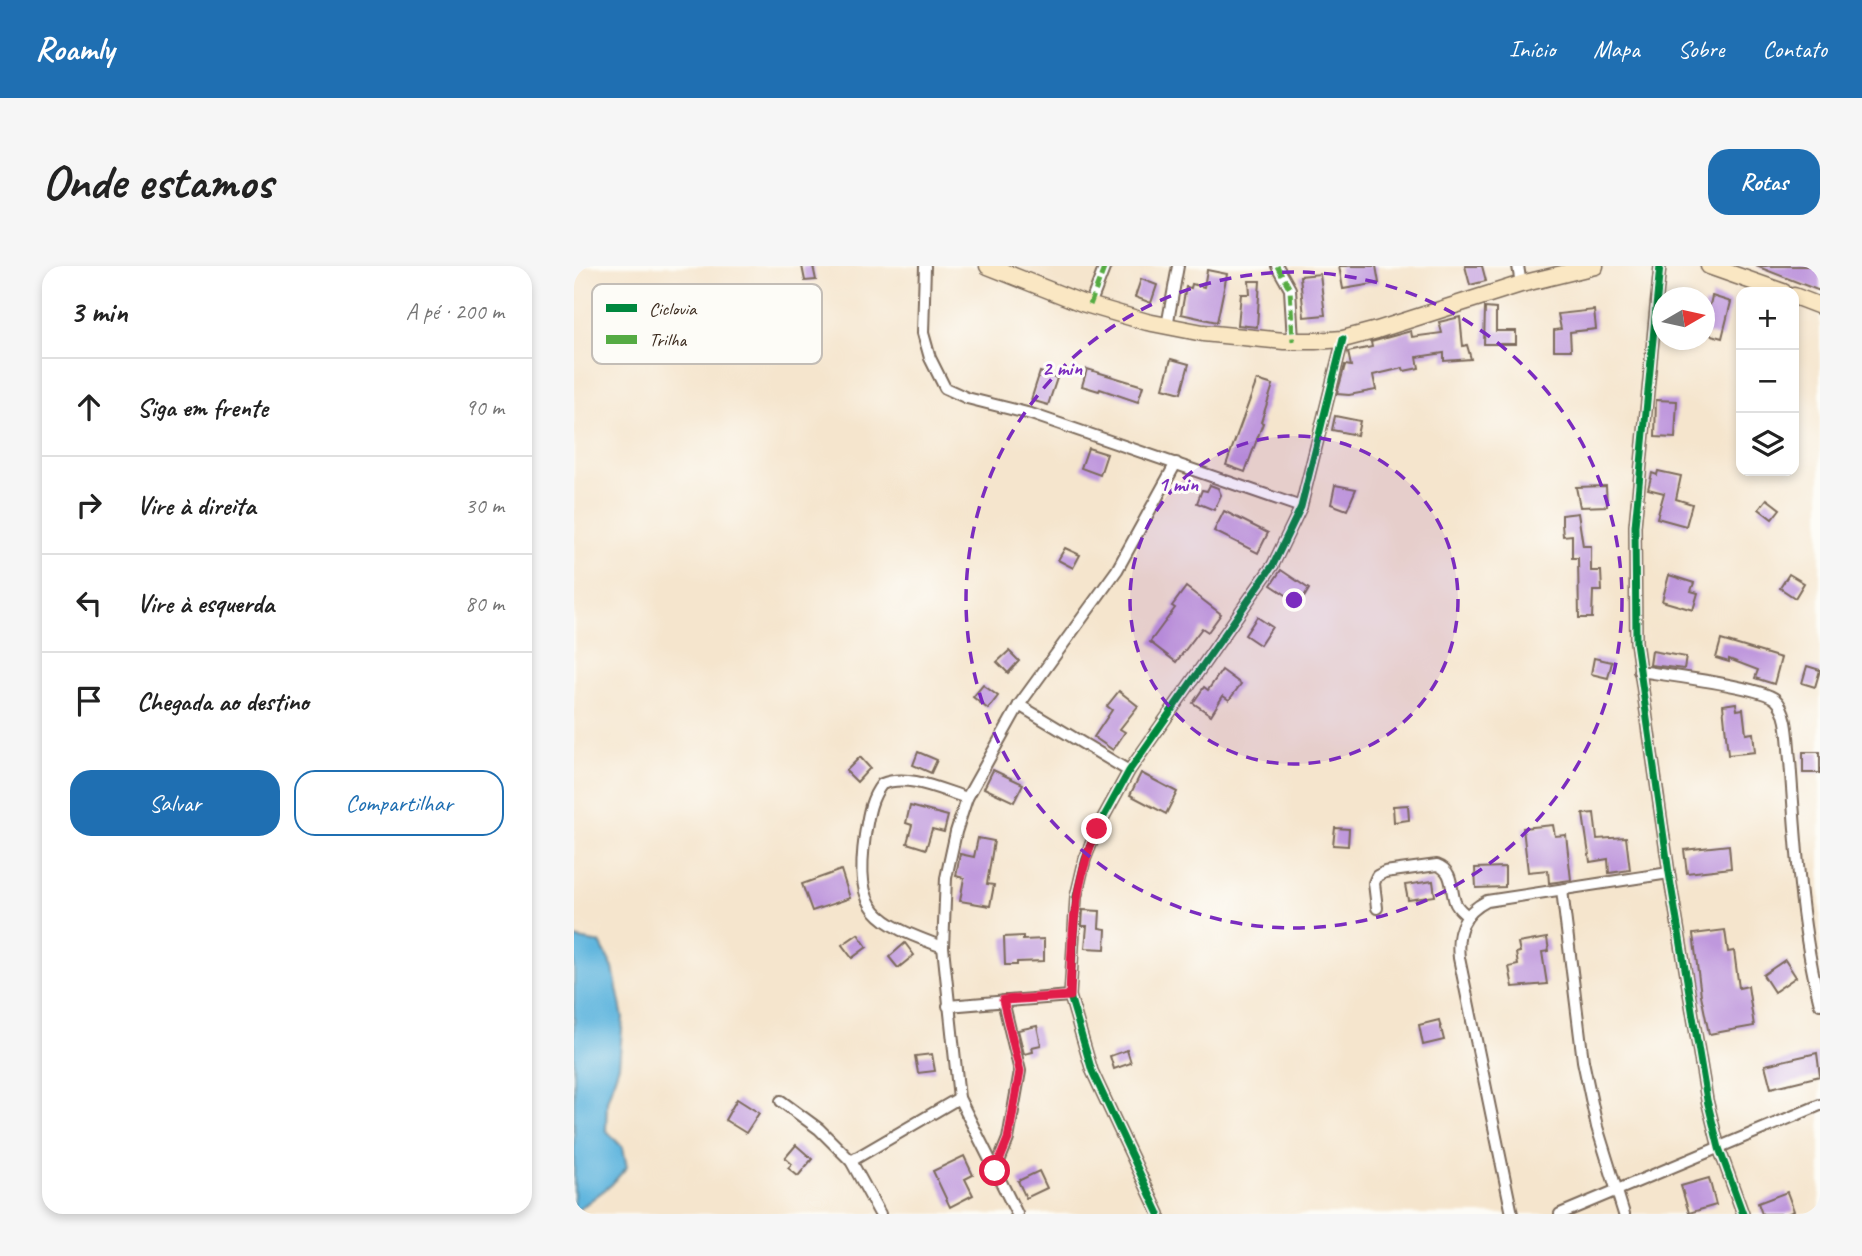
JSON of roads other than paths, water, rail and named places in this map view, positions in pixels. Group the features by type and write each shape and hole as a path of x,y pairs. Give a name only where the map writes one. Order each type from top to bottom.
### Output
{"street":[{"path":"925,266 923,333 930,358 945,388 967,398 1031,414 1301,507"},
{"path":"988,266 1090,305 1167,326 1203,333 1293,341 1343,339 1521,284 1595,266"},
{"path":"1090,305 1105,266"},
{"path":"1167,326 1178,266"},
{"path":"1278,266 1290,289 1293,341"},
{"path":"1518,266 1521,284"},
{"path":"1660,266 1634,526 1634,604 1639,670 1707,1100 1719,1148 1743,1214"},
{"path":"1709,266 1769,287"},
{"path":"1799,298 1820,306"},
{"path":"1160,1214 1092,1071 1070,996 1076,897 1084,859 1129,771 1273,565 1301,507 1343,339"},
{"path":"1017,1214 959,1098 943,947 946,878 967,798 1019,705 1117,570 1176,463"},
{"path":"1639,670 1751,690 1775,699 1782,708 1789,757 1798,871 1820,1004"},
{"path":"1019,705 1129,771"},
{"path":"943,947 899,930 886,922 868,903 861,877 868,819 877,790 894,780 967,798"},
{"path":"1377,908 1374,883 1377,876 1385,872 1437,866 1445,868 1455,905 1467,916"},
{"path":"1512,1214 1459,958 1458,933 1472,910 1487,901 1670,873"},
{"path":"1562,890 1583,1061 1597,1127 1624,1214"},
{"path":"948,1006 1070,996"},
{"path":"995,1171 1008,1139 1020,1071 1003,1000"},
{"path":"851,1161 959,1098"},
{"path":"781,1101 819,1129 851,1161 880,1214"},
{"path":"1560,1214 1820,1105"}],"water":[{"path":"574,938 600,943 613,968 623,1018 619,1065 607,1101 606,1130 623,1148 627,1167 611,1185 574,1213"}]}
